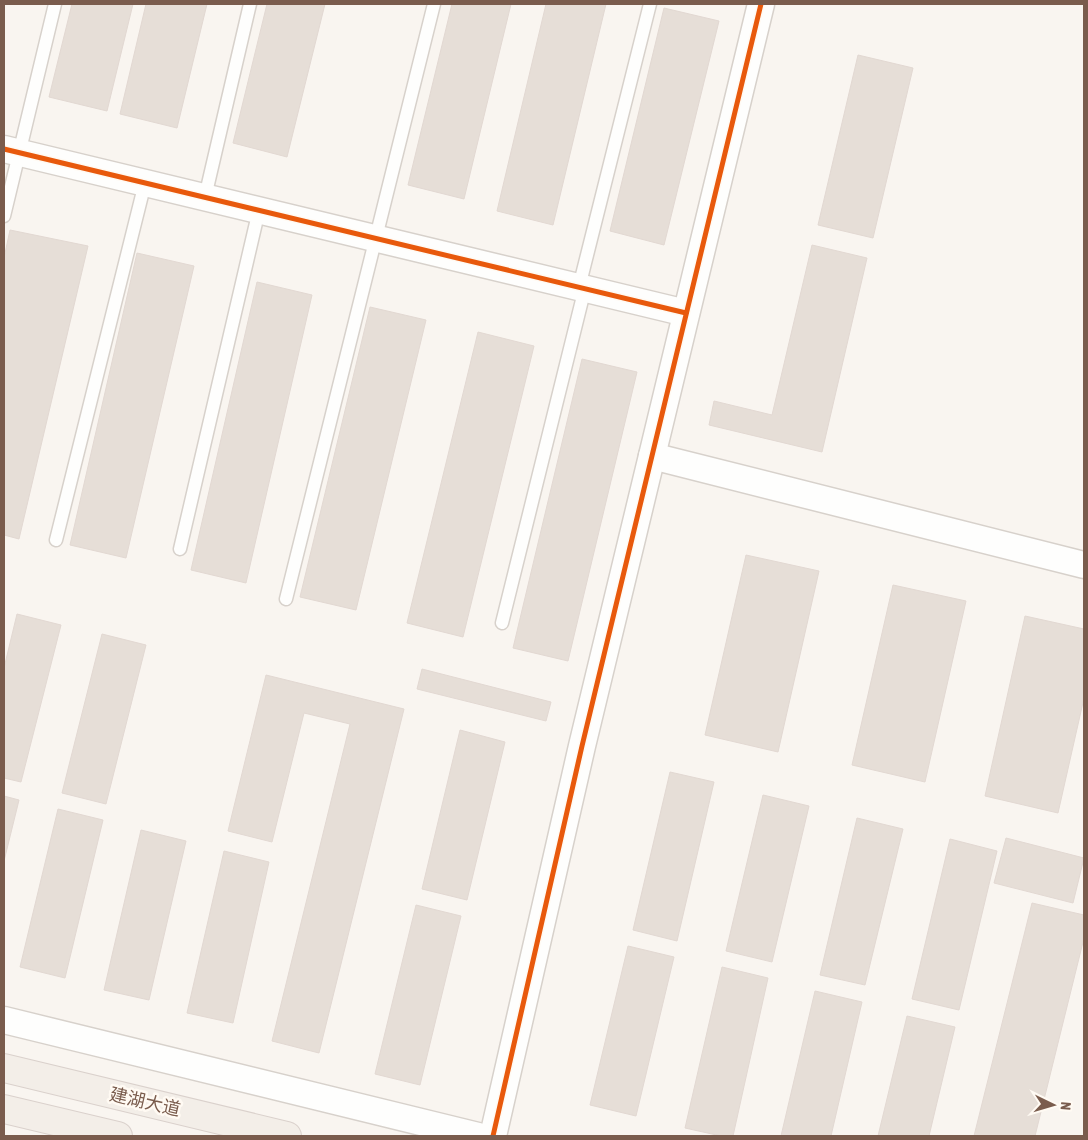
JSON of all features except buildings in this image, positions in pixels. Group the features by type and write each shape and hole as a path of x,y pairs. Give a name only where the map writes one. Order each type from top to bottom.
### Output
{"main road":[{"name":"建湖大道","path":"4,1068 286,1136"},
{"path":"4,1109 118,1136"}],"street":[{"path":"493,1136 580,755 761,4"},
{"path":"11,150 686,313"},
{"path":"652,456 1084,565"},
{"path":"4,1020 478,1136"}],"lane":[{"path":"4,216 11,150 55,4"},
{"path":"205,197 250,4"},
{"path":"286,598 434,4"},
{"path":"502,623 650,4"},
{"path":"56,540 145,183"},
{"path":"180,549 259,210"}],"cycle path":[{"path":"493,1136 582,746 761,4"},
{"path":"4,149 686,313"}]}
